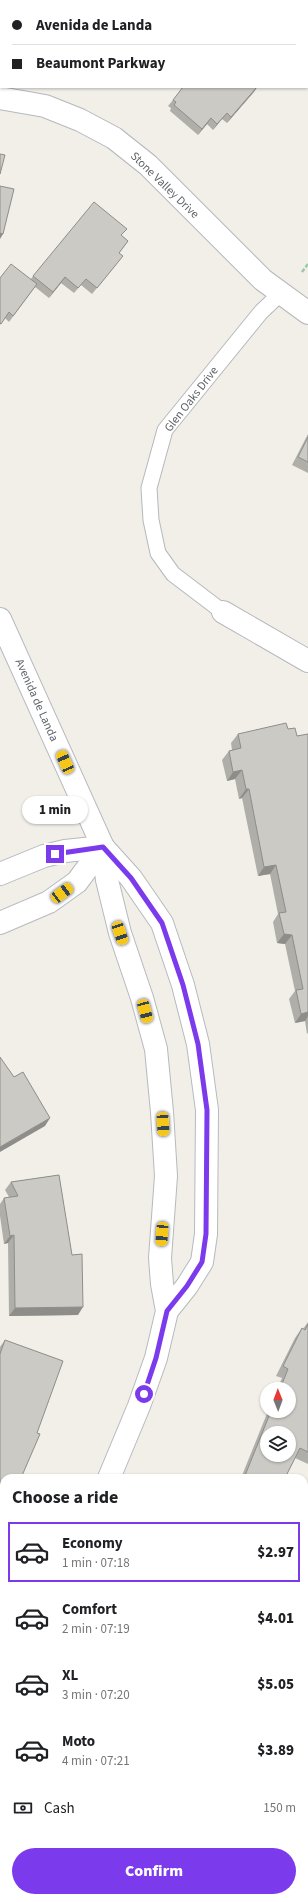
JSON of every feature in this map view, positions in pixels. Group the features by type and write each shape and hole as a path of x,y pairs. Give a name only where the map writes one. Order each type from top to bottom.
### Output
{"street":[{"name":"Stone Valley Drive","path":"0,98 45,106 80,120 114,138 148,165 252,270 280,294 308,313"},
{"name":"Glen Oaks Drive","path":"223,612 308,661"},
{"name":"Avenida de Landa","path":"0,619 103,847 131,878 162,923 183,985 198,1044 207,1110 206,1234 202,1262 187,1286 167,1311"},
{"name":"Avenida de Landa","path":"103,847 106,880 120,933 142,998 156,1049 166,1176 160,1258 162,1284 167,1311 156,1358 144,1392 111,1474"},
{"path":"0,874 44,856 66,851 103,847"},
{"path":"0,923 50,902 77,882 103,847"}],"lane":[{"name":"Glen Oaks Drive","path":"223,612 173,574 158,553 151,520 149,488 165,430 261,312 280,294"}],"path":[{"path":"302,272 308,264"}],"building":[{"path":"182,88 256,88 231,117 227,113 217,124 211,118 202,129 174,105 176,102 173,100"},
{"path":"0,154 5,155 0,174"},
{"path":"0,186 14,189 3,234 0,233"},
{"path":"94,202 127,229 121,235 128,241 119,253 123,256 97,288 86,279 78,288 65,277 53,292 33,276"},
{"path":"11,264 37,284 13,316 9,312 1,324 0,278"},
{"path":"308,437 308,462 298,457"},
{"path":"286,723 288,729 295,728 297,736 308,734 308,1012 301,1014 296,990 303,989 292,935 284,934 279,913 286,912 276,865 264,867 249,789 246,789 242,770 233,772 229,751 241,748 238,734"},
{"path":"0,1057 14,1077 23,1072 50,1118 0,1147"},
{"path":"59,1175 72,1255 82,1254 83,1307 15,1308 14,1235 10,1236 4,1198 18,1196 11,1182"},
{"path":"308,1324 308,1452 300,1448 296,1456 296,1426 265,1426 268,1418 296,1418 296,1382 283,1382 288,1369 283,1366 302,1328 305,1330"},
{"path":"5,1340 63,1361 37,1433 40,1434 23,1474 0,1474 0,1354"},
{"path":"260,1438 260,1462 293,1462 287,1474 246,1474"}],"route":[{"path":"55,854 66,851 103,847 131,878 162,923 183,985 198,1044 207,1110 208,1178 206,1234 202,1262 187,1286 167,1311 156,1358 144,1394"}]}
